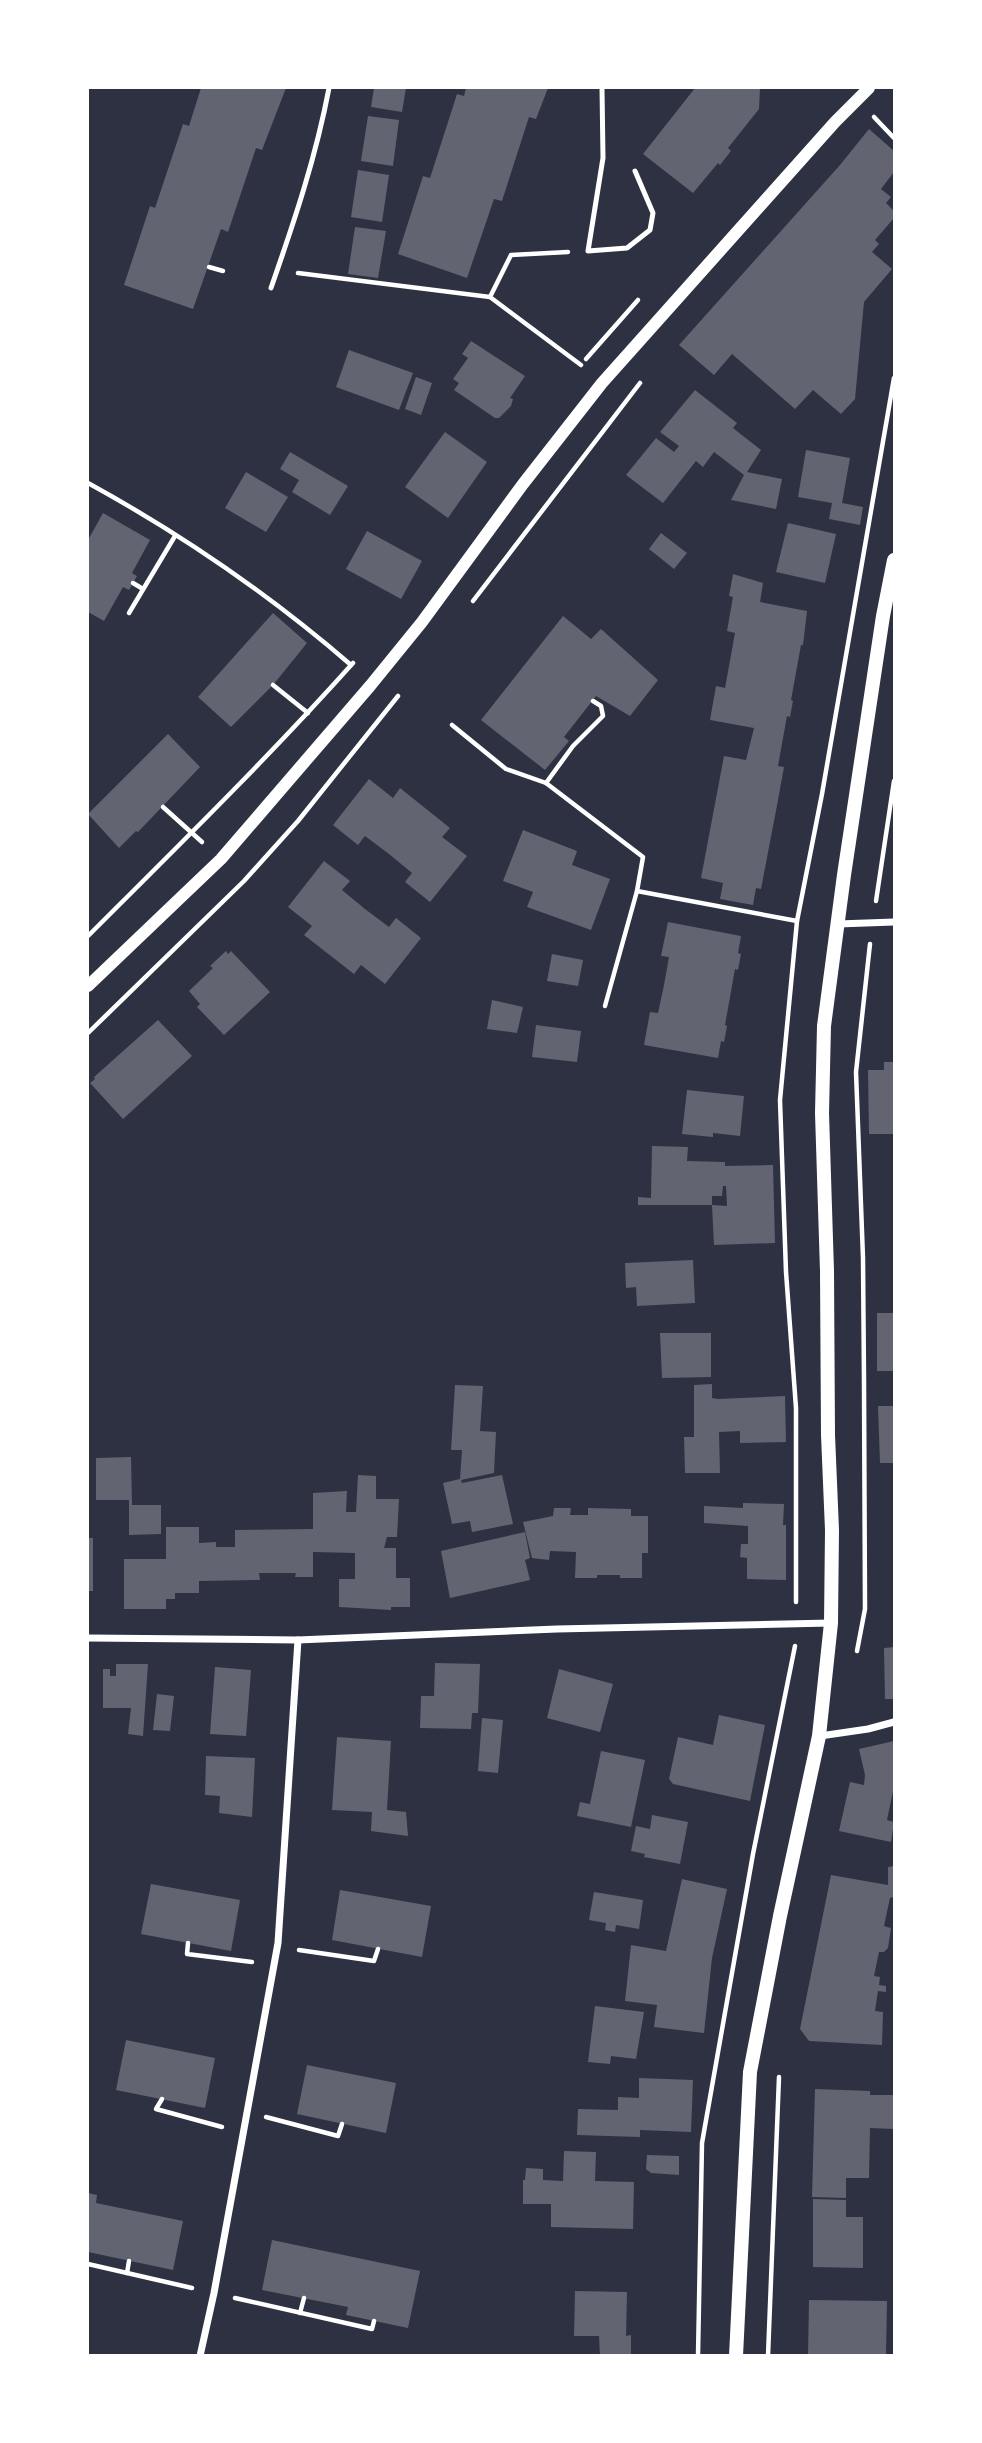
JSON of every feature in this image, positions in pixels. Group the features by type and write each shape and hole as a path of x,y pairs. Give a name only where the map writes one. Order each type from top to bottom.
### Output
{"main road":[{"path":"736,2356 750,2072 819,1736 831,1623 832,1530 822,1113 824,1026 883,616 894,560"}],"street":[{"path":"88,986 221,859 422,622 523,484 602,383 835,122 869,88"},
{"path":"837,923 894,922"},
{"path":"88,1638 298,1640 557,1629 831,1623"},
{"path":"200,2356 214,2293 277,1946 298,1640"},
{"path":"819,1736 869,1729 894,1722"}],"lane":[{"path":"271,288 303,194 321,130 329,88"},
{"path":"602,88 603,158 588,251 627,248 650,230 653,213 635,171"}],"path":[{"path":"886,129 894,129"},
{"path":"490,298 511,255 588,251"},
{"path":"209,267 223,271"},
{"path":"277,271 490,298 581,365"},
{"path":"698,2356 702,2143 753,1854 795,1644 796,1408 786,1272 780,1100 797,920 822,794 894,378"},
{"path":"471,603 640,383"},
{"path":"88,483 175,535 281,608 351,665 192,833 88,936"},
{"path":"129,613 175,535"},
{"path":"133,583 144,589"},
{"path":"273,685 308,713"},
{"path":"393,703 401,693"},
{"path":"546,783 573,746 603,716 601,706 593,701"},
{"path":"452,725 506,769 546,783 643,857 637,891 605,1006"},
{"path":"163,807 192,833"},
{"path":"637,891 797,920"},
{"path":"188,1943 187,1954 274,1965"},
{"path":"277,1946 374,1961 378,1949"},
{"path":"162,2099 156,2109 243,2133"},
{"path":"247,2112 338,2136 342,2124"},
{"path":"127,2273 130,2261"},
{"path":"88,2264 372,2329 374,2321"},
{"path":"299,2313 304,2298"}],"building":[{"path":"201,88 286,88 262,150 256,148 228,232 221,229 193,309 124,285 150,206 155,208 183,124 189,126"},
{"path":"374,88 406,88 402,112 371,107"},
{"path":"466,88 548,88 536,119 529,117 502,201 494,199 467,278 398,254 423,176 430,178 457,94 464,96"},
{"path":"695,88 760,88 759,109 728,148 731,151 720,165 718,163 693,193 643,154"},
{"path":"368,116 399,120 393,166 361,161"},
{"path":"869,129 894,151 894,172 881,189 891,197 886,203 894,211 894,218 875,240 879,244 872,252 892,269 864,302 855,399 841,414 813,390 795,409 732,354 714,375 679,345"},
{"path":"358,170 389,175 382,222 351,217"},
{"path":"355,227 386,231 378,278 348,274"},
{"path":"471,341 525,376 510,398 513,399 511,406 499,418 495,418 454,390 459,383 453,379 468,358 462,354"},
{"path":"349,350 413,373 399,410 336,387"},
{"path":"416,377 432,383 421,415 405,409"},
{"path":"695,390 737,423 733,428 761,450 747,472 782,479 776,509 731,500 744,475 714,452 703,467 696,461 663,503 626,475 656,438 674,452 679,446 660,432"},
{"path":"445,432 487,462 448,518 405,487"},
{"path":"806,450 850,458 842,503 863,507 860,525 829,519 832,503 798,497"},
{"path":"290,452 348,486 330,515 292,492 299,480 280,469"},
{"path":"246,472 288,497 266,532 225,508"},
{"path":"103,513 150,540 132,573 137,576 129,590 123,587 104,621 88,612 88,540"},
{"path":"788,523 836,534 825,583 776,572"},
{"path":"367,531 422,561 401,599 346,569"},
{"path":"661,533 687,553 674,569 649,549"},
{"path":"733,574 763,583 760,602 807,611 791,700 793,701 790,717 787,716 778,766 784,767 778,800 761,889 756,888 753,905 720,899 723,883 701,878 724,756 746,760 754,728 710,720 716,686 725,688 735,633 727,631 733,597 729,596"},
{"path":"273,613 307,643 273,685 231,727 198,697"},
{"path":"563,616 591,639 601,629 658,680 630,716 596,696 564,737 569,741 545,770 481,720"},
{"path":"168,734 200,767 138,832 119,848 88,814"},
{"path":"369,779 393,798 400,788 450,828 442,837 467,856 430,902 405,882 412,873 389,854 365,836 358,845 333,825"},
{"path":"523,830 577,851 572,865 610,879 591,930 527,907 533,892 503,881"},
{"path":"324,861 350,881 342,890 365,909 389,927 396,918 421,938 385,984 361,965 354,974 304,935 312,926 288,907"},
{"path":"668,922 741,936 738,970 735,969 724,1042 721,1041 718,1058 644,1045 650,1012 658,1013 664,985 669,957 661,956"},
{"path":"226,951 228,954 231,951 270,992 224,1035 197,1007 200,1004 189,991"},
{"path":"552,954 583,960 578,986 547,981"},
{"path":"492,1000 523,1007 517,1033 487,1029"},
{"path":"158,1020 192,1056 123,1119 90,1083"},
{"path":"536,1025 581,1031 577,1062 532,1057"},
{"path":"884,1062 894,1062 894,1134 869,1134 868,1070 884,1070"},
{"path":"687,1090 744,1096 740,1136 682,1134"},
{"path":"652,1146 688,1147 687,1161 725,1162 725,1166 773,1165 775,1243 714,1245 712,1205 638,1205 638,1197 651,1198","holes":["723,1186 726,1186 727,1206 712,1205 712,1196 722,1196"]},
{"path":"693,1260 695,1303 637,1306 636,1287 626,1288 625,1263"},
{"path":"877,1313 894,1313 894,1371 877,1371"},
{"path":"660,1333 711,1333 711,1377 662,1378"},
{"path":"712,1384 712,1398 718,1399 785,1396 786,1442 740,1443 740,1431 719,1432 720,1473 685,1473 684,1437 694,1437 694,1385"},
{"path":"455,1385 483,1386 480,1431 496,1432 494,1473 461,1480 462,1483 502,1475 513,1524 472,1532 470,1521 452,1524 443,1483 460,1479 462,1450 451,1450"},
{"path":"878,1406 894,1406 894,1463 880,1463"},
{"path":"131,1457 132,1505 161,1505 161,1534 129,1535 129,1500 96,1500 96,1458"},
{"path":"358,1475 376,1476 376,1499 399,1499 397,1537 387,1537 384,1548 396,1548 396,1578 410,1578 410,1607 391,1607 391,1610 339,1607 339,1579 355,1579 355,1553 313,1552 313,1577 295,1577 296,1573 259,1573 260,1580 199,1581 199,1593 175,1593 175,1599 166,1599 166,1609 124,1609 124,1559 166,1559 166,1527 199,1527 199,1543 216,1542 216,1547 235,1547 235,1530 313,1529 313,1493 347,1491 346,1512 356,1512"},
{"path":"743,1503 784,1504 786,1580 747,1579 747,1558 740,1557 741,1544 748,1544 748,1526 704,1523 704,1506 743,1508"},
{"path":"554,1508 571,1508 570,1515 588,1515 588,1508 631,1509 631,1516 648,1516 648,1553 642,1553 642,1578 597,1575 597,1578 575,1578 576,1552 550,1551 549,1560 532,1558 523,1522 553,1516"},
{"path":"525,1532 530,1558 525,1560 530,1580 450,1598 441,1551"},
{"path":"88,1538 93,1538 93,1591 88,1591"},
{"path":"894,1647 894,1699 885,1699 884,1648"},
{"path":"435,1663 480,1664 478,1713 472,1713 471,1729 420,1728 421,1696 434,1696"},
{"path":"116,1664 148,1664 143,1736 128,1734 131,1708 103,1708 103,1669 110,1669 110,1676 116,1676"},
{"path":"215,1667 251,1670 246,1736 210,1734"},
{"path":"559,1669 613,1684 600,1732 547,1718"},
{"path":"157,1694 174,1696 170,1731 153,1730"},
{"path":"719,1715 765,1725 750,1801 673,1784 669,1779 678,1737 713,1745"},
{"path":"482,1718 503,1720 498,1773 478,1771"},
{"path":"337,1737 391,1741 387,1810 406,1812 408,1836 371,1831 372,1812 332,1810"},
{"path":"894,1741 893,1791 887,1820 894,1822 891,1842 839,1831 850,1782 864,1785 865,1775 859,1749"},
{"path":"601,1751 645,1760 631,1827 577,1816 580,1802 590,1804"},
{"path":"206,1756 255,1758 252,1817 219,1813 220,1796 205,1795"},
{"path":"652,1815 688,1822 680,1864 644,1857 645,1854 631,1851 636,1826 650,1829"},
{"path":"894,1866 894,1897 890,1898 884,1926 891,1928 888,1948 879,1952 874,1976 880,1977 879,1985 886,1986 886,1992 878,1991 875,2011 883,2012 882,2045 809,2041 800,2029 831,1875 888,1885 888,1867"},
{"path":"682,1879 727,1889 712,1958 704,2033 654,2027 657,2005 625,2001 631,1945 666,1951"},
{"path":"151,1884 240,1900 231,1951 141,1934"},
{"path":"340,1890 431,1906 422,1957 332,1940"},
{"path":"594,1892 643,1900 639,1929 616,1925 615,1932 605,1930 606,1923 589,1920"},
{"path":"595,2006 644,2012 636,2059 611,2056 610,2064 588,2062"},
{"path":"126,2040 215,2058 205,2108 116,2090"},
{"path":"307,2065 396,2083 386,2133 297,2114"},
{"path":"639,2078 693,2080 691,2132 640,2130 640,2137 577,2135 578,2109 618,2110 618,2097 639,2098"},
{"path":"815,2089 870,2091 870,2095 894,2095 894,2129 870,2128 869,2178 846,2178 846,2198 812,2197"},
{"path":"564,2151 596,2152 595,2181 634,2182 633,2229 551,2227 551,2204 523,2204 526,2168 543,2169 543,2180 563,2181"},
{"path":"647,2155 679,2156 679,2175 651,2173 646,2169"},
{"path":"88,2193 97,2195 96,2203 183,2221 173,2270 88,2252"},
{"path":"813,2199 846,2200 846,2217 863,2217 863,2268 813,2267"},
{"path":"272,2240 420,2271 408,2328 346,2315 348,2307 262,2290"},
{"path":"575,2291 627,2292 626,2336 631,2335 631,2356 600,2356 599,2336 574,2336"},
{"path":"809,2300 887,2301 886,2356 808,2356"}]}
